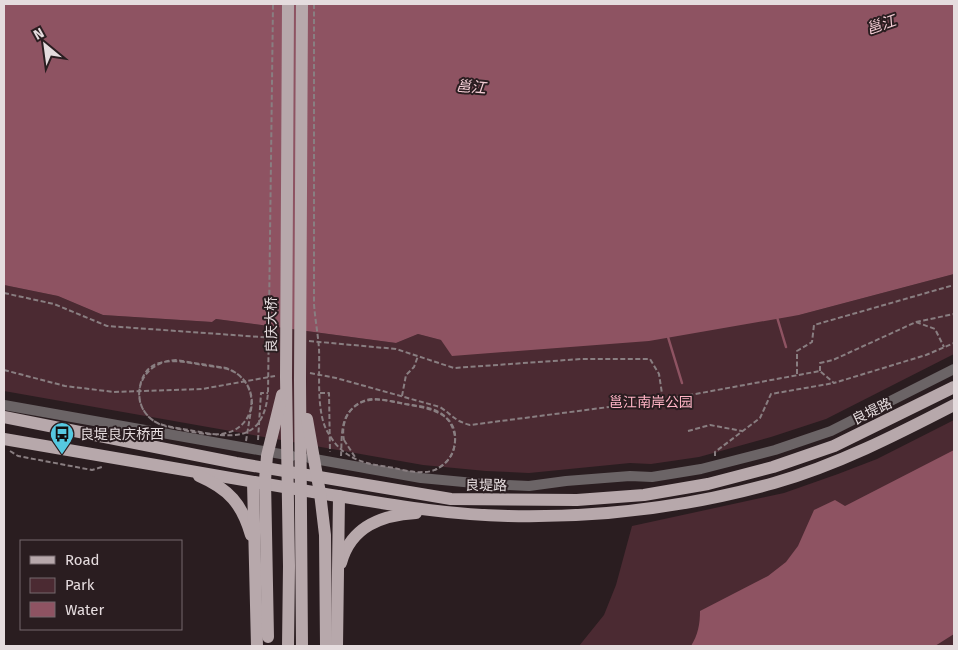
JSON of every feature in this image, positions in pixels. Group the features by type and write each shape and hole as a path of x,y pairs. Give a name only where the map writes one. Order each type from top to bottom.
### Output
{"main road":[{"name":"良庆大桥","path":"288,4 282,377 289,566 288,646"},
{"name":"良庆大桥","path":"302,4 302,646"},
{"path":"261,643 265,480 267,456 282,377"},
{"path":"301,377 325,535 330,646"},
{"name":"良堤路","path":"4,417 236,463 451,499 577,500 644,495 708,484 773,467 834,446 954,387"},
{"name":"良堤路","path":"4,439 253,482 438,511 507,516 576,515 644,510 711,498 776,482 839,460 902,432 954,405"},
{"path":"178,468 210,482 227,492 237,504 247,522 255,550"},
{"path":"253,482 261,643"},
{"path":"330,646 337,575 339,496"},
{"path":"337,575 344,553 348,547 363,529 374,522 395,514 438,511"}],"lane":[{"path":"4,405 421,478 530,486 621,477 652,477 716,466 775,450 831,432 954,368"}],"path":[{"path":"246,441 248,432 250,413 252,404 252,398 251,393 249,388 247,383 244,379 239,375 236,372 226,368 176,360 171,361 165,361 155,366 147,372 140,386 140,397 142,407 149,416 152,420 158,424 164,426 201,432 211,434 223,434 234,430 242,424 250,410 252,400 251,395 250,390 248,385 245,381 242,377 238,374 233,371 223,368 179,361 173,361 168,360 162,362 153,366 149,370 145,374 140,384 139,389 139,395 141,405 147,415 151,418 155,422 165,426 175,427 185,429 204,433 214,435 224,436 248,432 257,424 266,408 268,393 273,4"},
{"path":"314,4 314,304 319,348 323,422 340,448 347,454 362,462 370,464 410,471 419,472 424,472 429,472 434,470 442,466 446,462 449,459 452,455 453,450 454,446 455,440 455,435 452,425 448,420 445,416 441,413 436,410 431,409 379,399 374,399 370,400 365,401 360,402 352,408 346,416 343,425 343,430 343,435 346,444 361,461 412,471 421,472 426,472 432,471 444,464 448,461 451,456 453,452 455,443 455,437 454,432 452,426 450,422 447,418 443,414 438,411 433,409 428,408 377,399 372,399 367,400 354,407 346,418 344,424 343,432 342,441 342,450 341,458"},
{"path":"797,375 797,351 812,342 814,325 954,285"},
{"path":"4,293 54,304 107,326 279,338"},
{"path":"834,383 820,371 820,363 832,360 916,322 954,314"},
{"path":"916,322 936,329 944,347"},
{"path":"306,341 396,349 454,368 581,358 650,360 659,374 663,400"},
{"path":"716,466 715,452 760,418 771,394 834,383 926,355 954,343"},
{"path":"402,396 406,375 414,367 418,356"},
{"path":"4,370 65,386 114,392 202,389 282,377"},
{"path":"301,377 311,373 402,396 440,407 458,422 470,425 663,400 820,371"},
{"path":"257,450 261,393 268,393"},
{"path":"320,393 329,393 330,462"},
{"path":"688,431 710,425 742,431"},
{"path":"4,447 18,456 92,470 108,464"}],"green space":[{"name":"邕江南岸公园","path":"954,274 954,354 826,419 699,457 651,464 630,463 529,473 423,465 4,391 4,285 58,296 103,315 212,322 216,319 396,343 418,334 441,340 799,315"},
{"path":"954,420 954,646 579,646 604,615 616,585 632,526 784,493 877,459"}],"water":[{"name":"邕江","path":"4,4 954,4 954,274 799,315 649,341 452,356 441,340 418,334 396,343 216,319 212,322 103,315 58,296 4,285"},
{"path":"954,450 954,634 935,646 691,646 698,629 700,611 768,576 786,562 798,546 814,510 835,500 845,506"}],"waterway":[{"path":"777,317 786,347"},
{"path":"668,337 682,383"}],"place":[{"name":"良堤良庆桥西","path":"62,455"}]}
